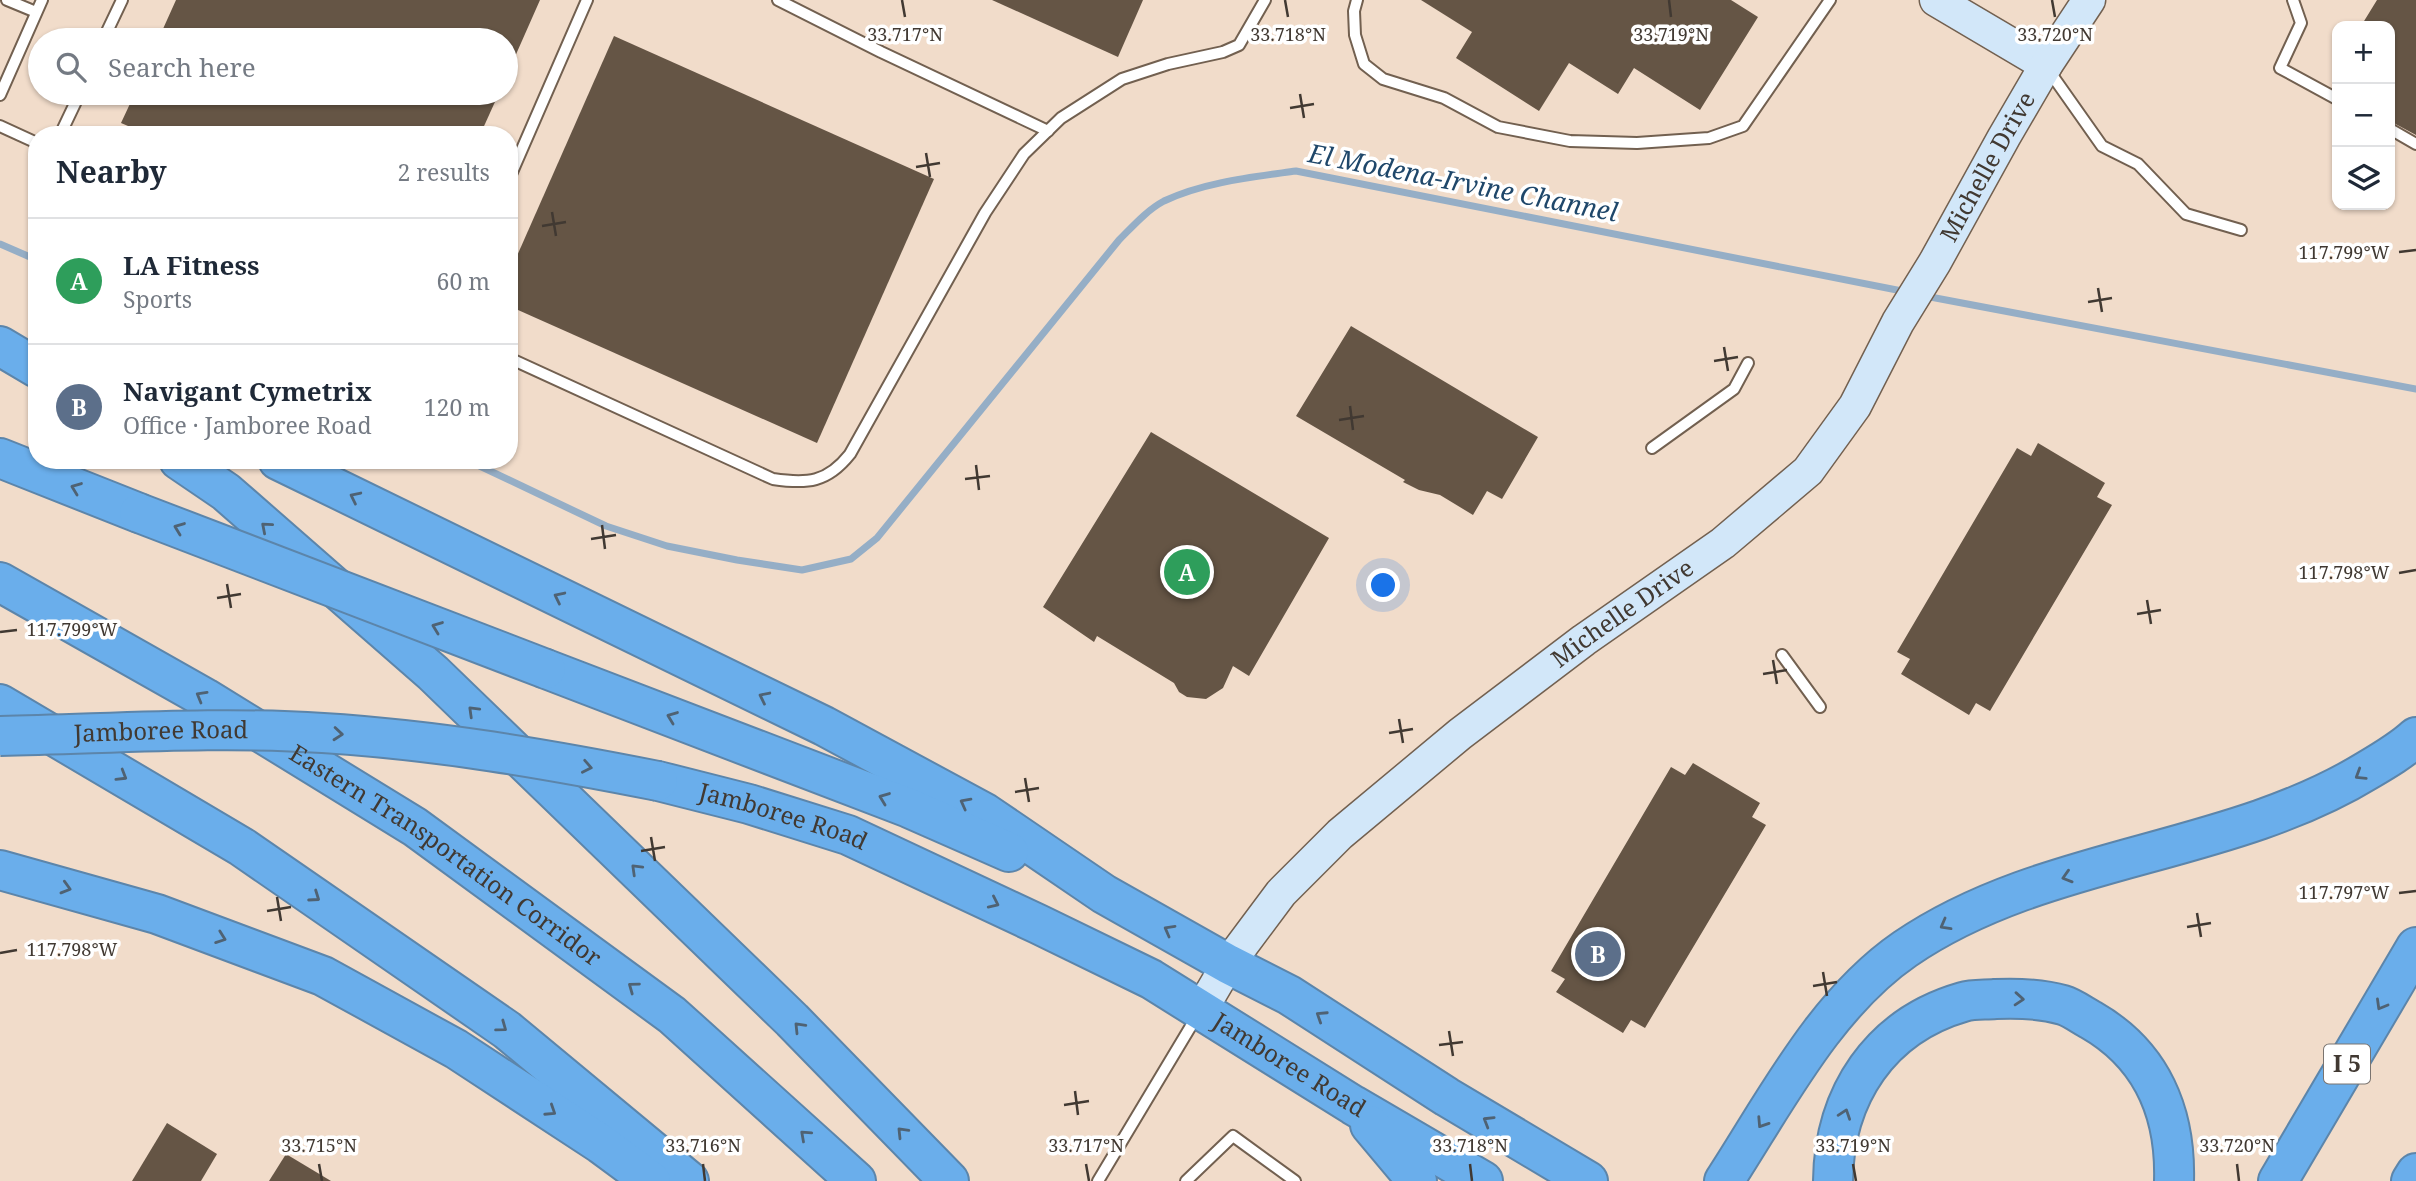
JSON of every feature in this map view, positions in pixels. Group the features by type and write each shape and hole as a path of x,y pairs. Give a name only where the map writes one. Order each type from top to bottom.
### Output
{"highway":[{"path":"0,335 28,346"},
{"path":"0,346 28,363"},
{"path":"0,458 909,808 1104,894"},
{"path":"192,469 226,492 433,673 792,1020 949,1181"},
{"path":"296,469 824,726 985,813 1104,894 1289,995 1447,1097 1588,1181"},
{"name":"Eastern Transportation Corridor","path":"0,582 205,698 415,827 671,1015 856,1181"},
{"path":"0,705 242,846 507,1030 689,1181"},
{"name":"Jamboree Road","path":"0,736 246,731 321,733 445,744 506,752 658,781 749,804 848,835 1151,979 1353,1105 1483,1181"},
{"path":"1724,1181 1826,1024 1861,987 1904,950 1948,922 2007,897 2065,877 2267,818 2325,794 2406,746 2416,737"},
{"path":"0,870 157,915 323,976 456,1049 601,1144 651,1181"},
{"name":"I 5","path":"2278,1181 2416,947"},
{"path":"1833,1181 1837,1138 1848,1105 1861,1075 1889,1042 1917,1020 1965,1001 2015,998 2064,1005 2106,1029 2140,1060 2162,1098 2175,1150 2174,1181"},
{"path":"1353,1105 1417,1181"},
{"path":"2411,1181 2416,1173"}],"street":[{"path":"1936,0 2046,65"},
{"name":"Michelle Drive","path":"1201,1010 1228,964 1281,892 1340,834 1460,734 1584,640 1723,543 1808,471 1855,406 1898,321 2046,65 2089,0"}],"lane":[{"path":"7,0 36,12"},
{"path":"29,28 42,0"},
{"path":"109,28 122,0"},
{"path":"518,158 587,0"},
{"path":"778,0 1048,131"},
{"path":"518,362 773,479 801,483 819,479 841,466 850,454 985,213 1024,154 1061,118 1122,79 1168,64 1223,52 1239,45 1265,0"},
{"path":"1357,0 1354,11 1355,36 1364,64 1383,79 1444,98 1498,127 1570,141 1637,143 1709,138 1743,126 1830,0"},
{"path":"2293,0 2301,23 2280,68 2332,96"},
{"path":"0,95 28,30"},
{"path":"2046,65 2102,146 2138,164 2186,214 2241,230"},
{"path":"64,126 74,105"},
{"path":"0,126 28,139"},
{"path":"2395,132 2416,144"},
{"path":"1652,448 1734,389 1748,363"},
{"path":"1782,655 1820,708"},
{"name":"Michelle Drive","path":"1098,1181 1201,1010"},
{"path":"1186,1181 1233,1136 1295,1181"}],"building":[{"path":"176,0 540,0 518,50 518,28 163,28"},
{"path":"992,0 1143,0 1118,57"},
{"path":"1421,0 1731,0 1758,17 1700,110 1634,68 1618,94 1569,63 1539,111 1456,58 1472,32"},
{"path":"2377,0 2416,0 2416,135 2395,124 2395,21 2364,21"},
{"path":"614,36 934,179 817,443 518,310 518,254"},
{"path":"129,105 494,105 484,126 128,126 121,123"},
{"path":"1351,326 1538,437 1502,499 1487,491 1473,515 1440,495 1419,490 1403,482 1405,480 1296,416"},
{"path":"1151,432 1329,538 1249,676 1233,666 1223,688 1206,699 1187,697 1179,692 1174,683 1097,636 1094,642 1043,607"},
{"path":"2038,443 2105,483 2097,497 2112,505 1990,711 1976,703 1969,715 1901,674 1910,659 1897,652 2017,448 2031,456"},
{"path":"1693,763 1760,803 1752,817 1766,825 1645,1028 1631,1020 1623,1033 1556,992 1565,979 1551,971 1671,767 1685,775"},
{"path":"167,1123 217,1154 201,1181 132,1181"},
{"path":"286,1154 331,1181 269,1181"}],"waterway":[{"name":"El Modena-Irvine Channel","path":"486,469 606,526 667,546 802,570 851,559 877,538 1119,240 1146,214 1164,201 1195,189 1296,171 1907,292"},
{"name":"El Modena-Irvine Channel","path":"0,244 28,256"},
{"name":"El Modena-Irvine Channel","path":"1925,296 2416,389"}],"place":[{"name":"LA Fitness","path":"1187,572"},
{"name":"Navigant Cymetrix","path":"1598,954"}]}
